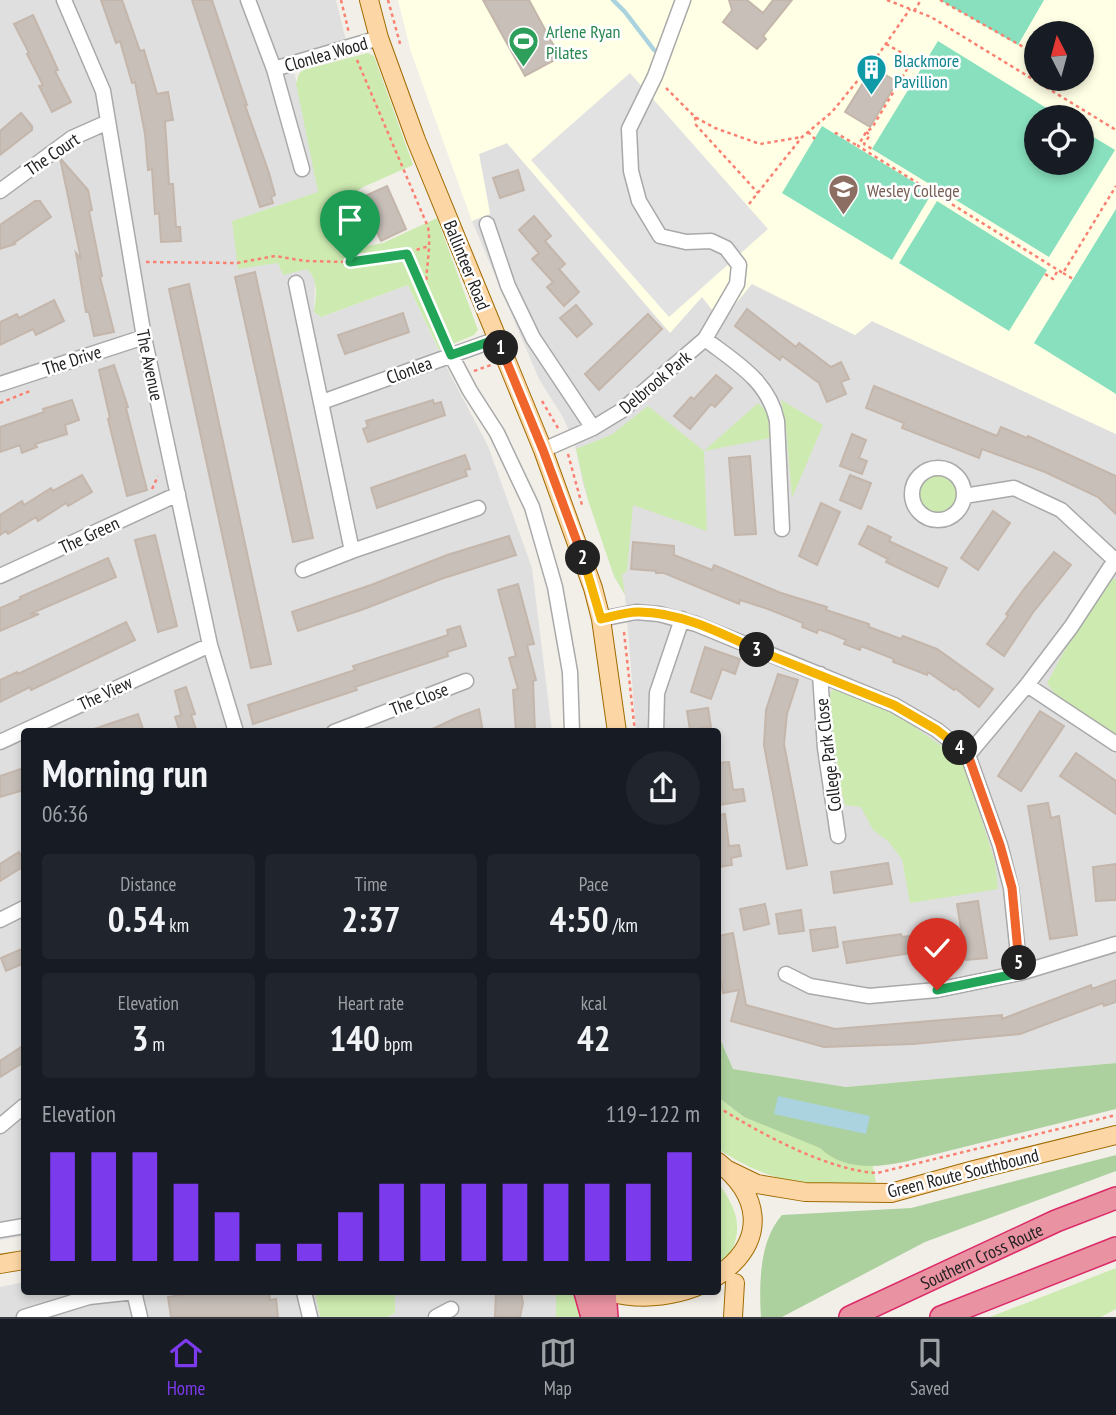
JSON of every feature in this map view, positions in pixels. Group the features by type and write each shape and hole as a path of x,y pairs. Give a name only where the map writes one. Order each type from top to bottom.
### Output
{"highway":[{"name":"Southern Cross Route","path":"850,1317 1056,1221 1116,1198"},
{"path":"941,1317 1116,1248"},
{"path":"586,1295 592,1317"},
{"path":"607,1295 607,1317"}],"main road":[{"name":"Ballinteer Road","path":"369,0 379,38 416,140 543,450 579,546 601,619 616,728"},
{"name":"Green Route Southbound","path":"723,1166 757,1184 805,1192 891,1193 1116,1135"},
{"path":"723,1166 746,1196 753,1227 750,1251 735,1283 733,1317"},
{"path":"0,1264 21,1261"},
{"path":"720,1297 735,1283"},
{"path":"612,1295 646,1313 655,1314"}],"street":[{"name":"The Avenue","path":"64,0 103,91 144,337 210,645 235,728"},
{"name":"Clonlea Wood","path":"248,0 274,69 302,169"},
{"path":"684,0 655,76 629,129 631,171 639,201 660,236 686,242 711,241 726,247 739,265 737,284 705,339"},
{"name":"Clonlea Wood","path":"274,69 379,38"},
{"name":"The Court","path":"0,191 72,138 108,122"},
{"path":"487,224 508,286 533,338 593,428"},
{"path":"296,283 352,551"},
{"name":"The Drive","path":"0,384 144,337"},
{"name":"Clonlea","path":"322,401 497,339"},
{"name":"Delbrook Park","path":"543,450 593,428 621,411 705,339 759,381 775,408 782,529"},
{"path":"451,355 497,433 532,507 555,587 570,672 572,728"},
{"path":"964,496 1014,488 1061,510 1115,561 1071,627 968,755"},
{"name":"The Green","path":"0,576 178,494"},
{"path":"303,570 478,508"},
{"path":"601,619 636,612 681,619 894,705 937,730 968,755 1000,845 1012,888 1020,973"},
{"path":"656,728 657,693 681,619"},
{"name":"The View","path":"30,728 210,645"},
{"name":"College Park Close","path":"820,674 825,747 838,836"},
{"name":"The Close","path":"344,728 466,681"},
{"path":"1027,685 1116,744"},
{"name":"The View","path":"0,742 21,732"},
{"path":"0,920 21,910"},
{"path":"786,974 810,986 869,996 937,990 1020,973 1116,944"},
{"path":"0,1126 21,1108"},
{"path":"0,1230 21,1226"},
{"path":"24,1317 89,1297 107,1295"},
{"path":"136,1295 140,1317"},
{"path":"305,1295 310,1317"},
{"path":"436,1317 451,1309"}],"path":[{"path":"341,0 360,67 424,215 430,246 426,279 427,299"},
{"path":"887,0 931,17 1116,130"},
{"path":"750,204 802,137 832,112 921,0"},
{"path":"940,0 1024,48"},
{"path":"858,146 866,132 872,128 913,59 886,44"},
{"path":"655,76 695,117 715,128 760,144 802,137"},
{"path":"695,117 696,125 758,193"},
{"path":"808,132 815,139"},
{"path":"835,134 836,132 1073,279"},
{"path":"866,132 870,135 864,144 872,149"},
{"path":"1063,273 1116,186"},
{"path":"146,262 237,263 275,256 305,261 350,262 407,254 430,246"},
{"path":"407,254 451,355"},
{"path":"1045,274 1053,279 1058,270"},
{"path":"468,373 494,363"},
{"path":"0,403 36,389"},
{"path":"141,494 153,488 161,468"},
{"path":"624,632 635,728"},
{"path":"721,1110 843,1168 877,1173 1116,1115"}],"shaded area":[{"path":"0,0 336,0 349,53 294,71 318,185 314,312 321,317 408,285 488,446 532,568 552,728 21,728 21,1236 0,1240"},
{"name":"Wesley College","path":"398,0 1116,0 1116,434 872,321 855,335 752,284 721,321 702,297 670,333 507,143 479,154 490,214 472,221 411,52"},
{"path":"630,73 768,229 669,317 531,160"},
{"path":"507,143 670,332 702,297 721,321 751,283 855,335 872,321 1116,434 1116,1063 846,1087 733,1069 721,1041 721,728 636,728 625,595 614,576 583,484 576,449 564,419 539,379 472,221 490,213 479,154"},
{"path":"21,1283 21,1295 316,1295 320,1317 0,1317 0,1287"},
{"path":"395,1295 556,1295 558,1305 556,1317 387,1317 395,1313"}],"green space":[{"path":"940,0 1044,0 1032,21 1024,21 1024,35 1018,45"},
{"path":"938,41 1042,105 1024,105 1024,175 1094,175 1094,137 1115,150 1049,257 872,149"},
{"path":"368,53 374,56 413,165 361,188 343,206 361,247 383,243 437,218 478,330 474,335 439,350 408,285 321,317 314,312 315,283 307,269 283,275 278,263 238,269 232,221 318,192 296,83 299,74 303,70"},
{"path":"822,126 932,193 892,260 782,193"},
{"path":"937,201 1047,270 1009,331 899,263"},
{"path":"1116,209 1116,394 1034,343"},
{"path":"781,400 823,425 792,498 786,426"},
{"path":"758,403 768,413 770,438 704,451"},
{"path":"648,406 704,451 707,531 633,505 627,571 622,575 625,595 614,576 588,500 576,449 611,435"},
{"path":"939,472 954,478 960,493 954,508 939,514 924,508 918,493 924,478"},
{"path":"1113,579 1116,579 1116,736 1090,717 1060,701 1047,683 1085,615"},
{"path":"840,688 903,719 963,761 995,862 998,889 910,903 902,859 888,841 873,830 861,807 845,805 832,746 829,714 832,690"},
{"path":"721,1041 733,1069 846,1087 1116,1063 1116,1109 904,1162 871,1166 849,1164 820,1148 744,1117 721,1099"},
{"path":"721,1099 744,1117 872,1163 876,1182 812,1184 776,1177 721,1151"},
{"path":"1116,1155 1116,1171 925,1242 782,1317 761,1317 762,1263 774,1225 782,1215 911,1208"},
{"path":"721,1187 736,1219 737,1230 732,1251 721,1272"},
{"path":"1116,1268 1116,1309 1101,1317 990,1317"},
{"path":"316,1295 395,1295 395,1313 387,1317 320,1317"},
{"path":"556,1295 581,1295 587,1317 556,1317"}],"water":[{"path":"778,1096 870,1116 866,1134 774,1114"}],"building":[{"path":"101,0 122,0 140,51 144,50 157,94 168,92 173,120 165,121 169,184 173,184 176,227 180,227 181,241 161,242 159,213 155,214 152,169 148,170 145,134 135,82 132,83 120,41 116,43"},
{"path":"192,0 212,0 269,173 275,195 271,197 273,203 260,207"},
{"path":"483,0 529,0 560,57 525,76"},
{"path":"729,0 747,0 763,13 773,0 792,0 763,36 766,39 757,49 723,22 732,10"},
{"path":"33,15 58,70 55,71 71,102 52,112 39,86 43,85 14,24"},
{"name":"Blackmore Pavillion","path":"873,67 897,82 870,127 845,112"},
{"path":"21,113 32,126 32,130 0,155 0,131"},
{"path":"60,158 88,190 92,210 89,211 102,276 100,277 114,332 94,336 89,312 86,312 76,253 81,259"},
{"path":"518,170 524,190 500,198 493,178"},
{"path":"387,186 406,229 381,241 370,218 365,220 356,200"},
{"path":"35,201 40,201 51,217 15,244 0,249 0,225"},
{"path":"534,216 551,236 545,241 565,264 559,269 579,292 564,306 547,287 553,282 532,259 539,253 519,230"},
{"path":"255,272 313,538 293,542 235,277"},
{"path":"189,284 271,664 251,668 169,289"},
{"path":"54,300 64,321 36,335 33,329 0,345 0,322 17,314 19,318"},
{"path":"576,305 592,324 577,337 560,318"},
{"path":"747,309 796,347 799,343 831,367 841,362 849,379 841,382 846,394 827,402 819,383 782,356 780,360 735,326"},
{"path":"403,313 409,332 345,354 338,335"},
{"path":"648,314 662,329 599,390 585,374"},
{"path":"114,365 128,407 126,408 147,490 127,496 99,370"},
{"path":"716,375 732,388 715,407 711,404 690,429 674,416"},
{"path":"874,386 997,436 1001,427 1027,438 1028,436 1116,476 1116,514 1098,497 1045,472 982,449 979,458 902,428 904,423 866,408"},
{"path":"72,400 79,420 65,425 67,434 35,444 37,447 22,453 20,445 0,452 0,427"},
{"path":"433,400 434,404 441,402 445,415 368,442 363,429 368,427 366,421"},
{"path":"852,434 866,440 859,458 867,461 862,474 840,466"},
{"path":"465,455 470,469 465,470 467,476 377,508 371,488"},
{"path":"750,456 756,534 735,535 729,458"},
{"path":"82,475 92,492 68,506 66,503 38,521 36,517 8,534 6,531 0,535 0,515 22,501 24,505 51,488 53,491"},
{"path":"850,475 871,483 861,509 840,500"},
{"path":"821,503 840,512 817,565 799,556"},
{"path":"993,511 1010,523 978,570 961,558"},
{"path":"868,526 891,537 889,541 947,568 938,587 886,562 888,559 859,544"},
{"path":"155,535 177,626 158,632 135,540"},
{"path":"509,536 516,555 298,631 292,612 447,555"},
{"path":"633,542 674,546 674,555 712,570 714,565 781,593 827,607 826,610 869,624 869,627 937,649 993,689 979,707 928,672 927,675 893,662 894,659 861,646 860,650 844,644 846,640 818,629 817,633 802,627 803,623 768,609 740,600 739,604 664,573 631,569"},
{"path":"1054,552 1071,565 1034,611 1004,656 987,644 1024,589"},
{"path":"108,558 116,577 30,614 39,614 0,631 0,608"},
{"path":"518,584 534,644 527,645 536,680 533,681 535,728 516,728 513,690 518,689 509,658 516,656 498,590"},
{"path":"126,622 135,640 0,702 0,680"},
{"path":"460,626 466,646 447,652 448,656 355,687 357,690 253,724 248,705 355,670 353,666 448,635 447,630"},
{"path":"705,647 740,659 735,674 722,669 711,699 691,692"},
{"path":"778,674 798,680 787,714 784,744 807,865 787,869 764,745 766,710"},
{"path":"186,687 195,714 191,715 196,728 179,728 175,717 181,715 175,691"},
{"path":"708,708 711,727 690,728 687,711"},
{"path":"479,709 482,728 435,728"},
{"path":"1040,711 1064,726 1021,791 998,776"},
{"path":"138,714 143,728 97,728"},
{"path":"1076,753 1116,781 1116,814 1060,776"},
{"path":"729,762 733,790 743,789 745,801 721,805 721,763"},
{"path":"21,769 21,791 0,797 0,776"},
{"path":"1048,803 1051,818 1059,816 1077,935 1050,939 1028,806"},
{"path":"725,814 729,846 739,845 741,856 731,858 732,865 721,867 721,815"},
{"path":"19,852 21,856 21,868 0,881 0,864"},
{"path":"888,863 892,884 834,893 831,872"},
{"path":"1116,864 1116,900 1096,901 1093,867"},
{"path":"978,901 987,958 966,960 957,904"},
{"path":"765,904 769,924 744,930 740,909"},
{"path":"801,910 804,931 779,934 776,914"},
{"path":"835,927 838,947 813,951 810,930"},
{"path":"733,933 746,1005 835,1029 1002,1015 1002,1019 1091,985 1092,989 1116,980 1116,1002 1104,1006 1103,1003 1020,1034 913,1044 824,1047 731,1021 739,990 723,993 721,935"},
{"path":"933,933 936,953 911,957 911,953 847,963 843,942 901,934 902,937"},
{"path":"21,949 21,964 6,971 1,958"},
{"path":"21,1047 21,1064 0,1077 0,1061"},
{"path":"269,1295 270,1300 276,1299 278,1317 171,1317 168,1297"},
{"path":"496,1295 522,1295 520,1317 495,1317"}],"waterway":[{"path":"613,0 654,50"}],"place":[{"name":"Arlene Ryan Pilates","path":"523,68"},
{"name":"Blackmore Pavillion","path":"871,97"},
{"name":"Wesley College","path":"844,217"}],"route":[{"path":"350,262 407,254 451,355 497,339 579,546 601,619 636,612 659,614 696,624 894,705 937,730 968,755 985,798 1012,888 1020,973 937,990"}]}
